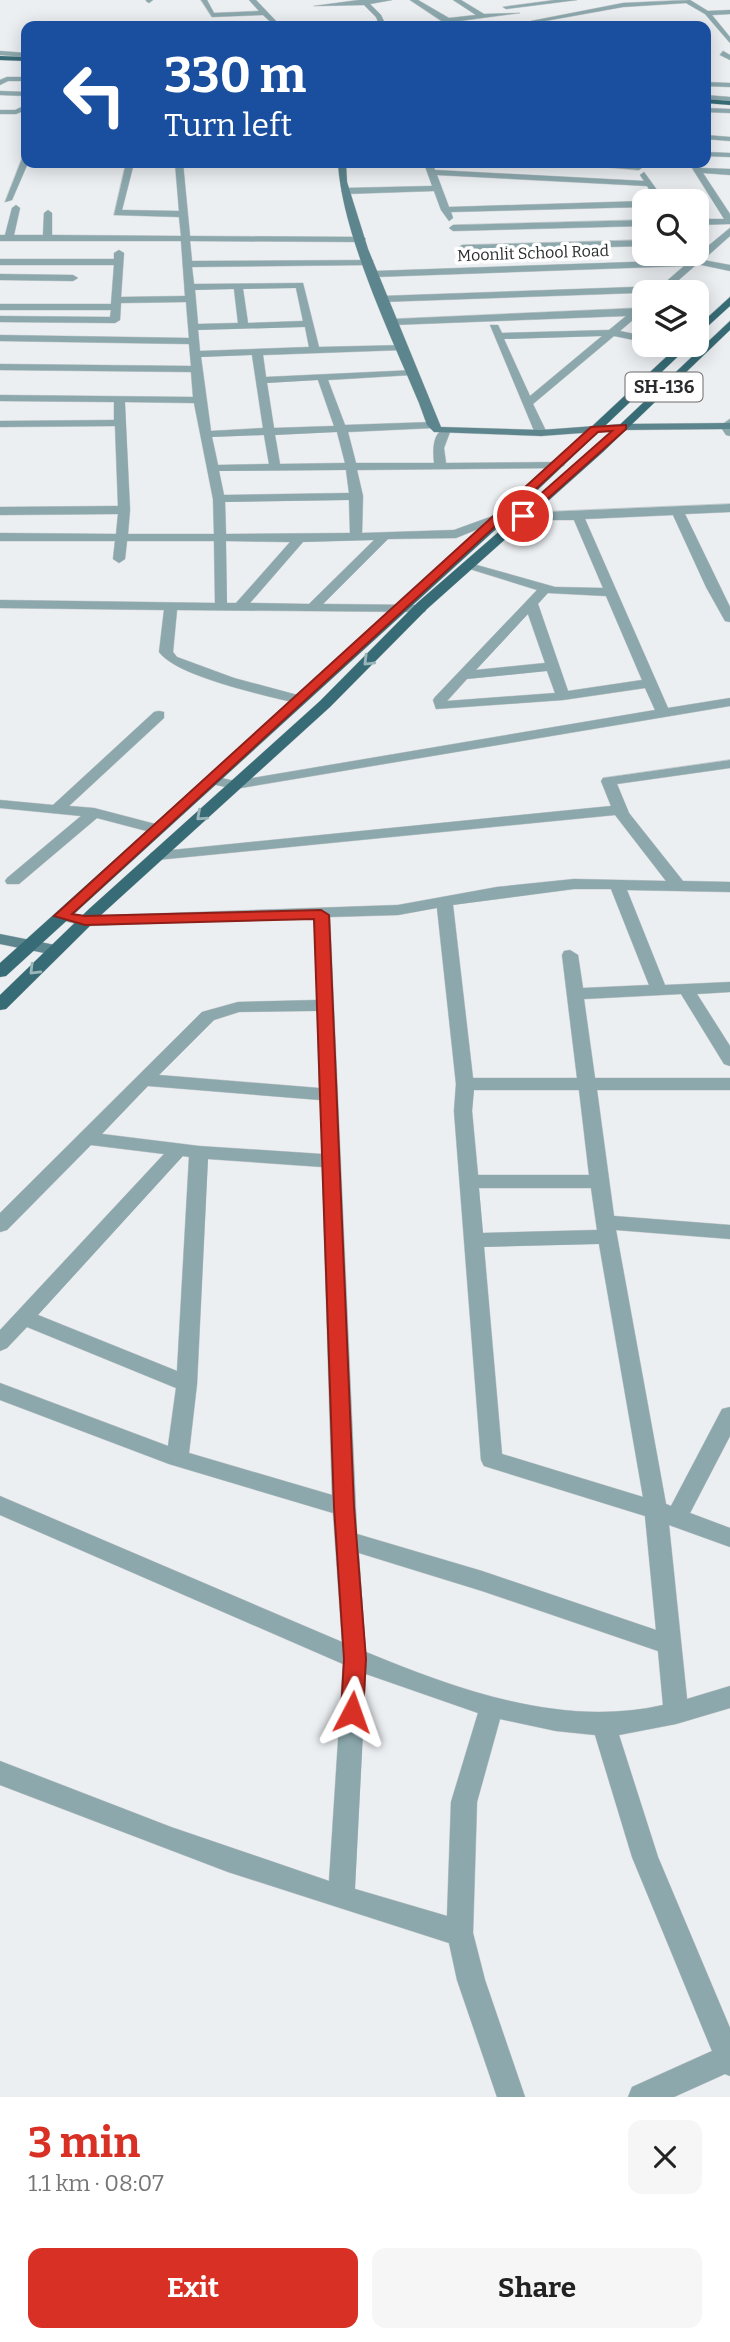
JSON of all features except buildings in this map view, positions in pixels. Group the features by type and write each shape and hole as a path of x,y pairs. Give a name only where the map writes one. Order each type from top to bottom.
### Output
{"main road":[{"path":"709,321 730,300"},
{"name":"SH-136","path":"0,1005 85,921 326,704 420,609 622,427 730,324"},
{"name":"SH-136","path":"0,972 559,465 669,357"}],"street":[{"path":"204,0 212,15 264,13"},
{"path":"252,0 270,20"},
{"path":"307,0 332,21"},
{"path":"317,6 389,0"},
{"path":"414,0 447,21"},
{"path":"456,0 484,17"},
{"path":"573,0 503,6 534,21 623,5 687,0 707,13 730,41"},
{"path":"615,0 623,5"},
{"path":"363,2 381,21"},
{"path":"707,13 730,12"},
{"path":"461,21 517,13"},
{"path":"254,21 270,20"},
{"path":"0,59 21,61"},
{"path":"0,83 7,79 21,79"},
{"path":"711,84 730,85"},
{"path":"0,93 21,94"},
{"path":"711,103 730,105"},
{"path":"0,112 21,109"},
{"path":"0,120 10,112"},
{"path":"711,137 730,139"},
{"path":"711,154 730,155"},
{"path":"8,200 22,168"},
{"path":"129,168 117,213 183,214"},
{"path":"179,168 199,400 219,499 220,606"},
{"path":"343,168 345,191 382,299 433,425 444,432 541,433 622,427 729,427"},
{"path":"429,168 472,271"},
{"path":"442,168 650,184"},
{"path":"640,168 653,189"},
{"path":"697,168 730,221"},
{"path":"707,168 730,172"},
{"path":"345,191 437,188"},
{"path":"445,210 632,204"},
{"path":"16,208 5,238 361,239"},
{"path":"47,238 48,213"},
{"path":"709,222 730,221"},
{"path":"453,228 632,223"},
{"path":"709,249 730,231"},
{"path":"114,340 120,238"},
{"path":"709,241 719,241"},
{"path":"462,248 632,243"},
{"path":"0,262 118,262"},
{"path":"73,262 73,292"},
{"path":"187,264 370,262"},
{"path":"295,263 314,350"},
{"name":"Moonlit School Road","path":"709,264 730,268"},
{"name":"Moonlit School Road","path":"375,274 632,265"},
{"path":"673,280 689,266"},
{"path":"0,277 116,303 238,286 300,285"},
{"path":"238,286 243,326"},
{"path":"382,299 632,291"},
{"path":"0,307 73,292"},
{"path":"393,322 632,309"},
{"path":"528,403 632,316"},
{"path":"490,318 541,433"},
{"path":"0,319 115,320"},
{"path":"192,327 310,324"},
{"path":"498,337 612,333 632,337"},
{"path":"0,338 193,341"},
{"path":"195,354 402,347"},
{"path":"257,352 275,467"},
{"path":"0,367 35,383 119,399 199,400"},
{"path":"0,398 35,383 196,369"},
{"path":"262,380 411,372"},
{"path":"322,377 353,465 358,496 356,536"},
{"path":"119,399 124,510 119,559"},
{"path":"0,424 120,423"},
{"path":"208,434 433,425"},
{"path":"440,464 438,448 444,432"},
{"path":"214,468 559,465"},
{"path":"219,499 358,496"},
{"path":"523,516 578,516 730,508"},
{"path":"0,511 124,510"},
{"path":"678,512 730,618"},
{"path":"578,516 663,713"},
{"path":"0,537 300,538 456,534 502,517"},
{"path":"312,608 385,536"},
{"path":"240,606 300,538"},
{"path":"466,566 545,589 612,592"},
{"path":"545,589 461,676 440,700 441,706 563,696 651,683"},
{"path":"0,604 420,609"},
{"path":"531,604 563,696"},
{"path":"171,605 166,652 172,660 216,677 300,700"},
{"path":"461,676 552,666"},
{"path":"212,780 235,785 730,702"},
{"path":"57,809 159,715"},
{"path":"678,886 620,810 608,781 730,765"},
{"path":"0,804 94,813 158,829"},
{"path":"157,855 620,810"},
{"path":"13,881 94,813"},
{"path":"62,916 85,921 321,915 445,904 497,892 574,884 730,887"},
{"path":"617,884 659,990"},
{"path":"445,904 465,1084 463,1111 492,1460 666,1514 730,1538"},
{"path":"321,915 344,1507 349,1541 355,1659 341,1896"},
{"path":"0,939 54,950"},
{"path":"570,955 606,1230 666,1514 670,1645 676,1713"},
{"path":"575,994 730,987"},
{"path":"686,989 730,1060"},
{"path":"0,1224 208,1016 220,1009 326,1005"},
{"path":"144,1080 329,1096"},
{"path":"465,1084 730,1084"},
{"path":"86,1138 189,1151 332,1161"},
{"path":"0,1343 189,1151"},
{"path":"177,1458 187,1384 189,1151"},
{"path":"469,1181 600,1182"},
{"path":"474,1240 606,1230 730,1232"},
{"path":"24,1317 187,1384"},
{"path":"0,1391 177,1458 344,1507"},
{"path":"666,1514 730,1415"},
{"path":"0,1505 355,1659 492,1706 563,1721 604,1726 676,1713 730,1697"},
{"path":"349,1541 470,1577 670,1645"},
{"path":"492,1706 464,1802 460,1933 471,1980 512,2097"},
{"path":"604,1726 645,1857 729,2060 642,2097"},
{"path":"0,1773 156,1836 341,1896 369,1908 460,1933"}],"route":[{"path":"352,1712 355,1659 349,1541 344,1507 321,915 85,921 62,916 559,465 595,429 622,427 523,516"}]}
